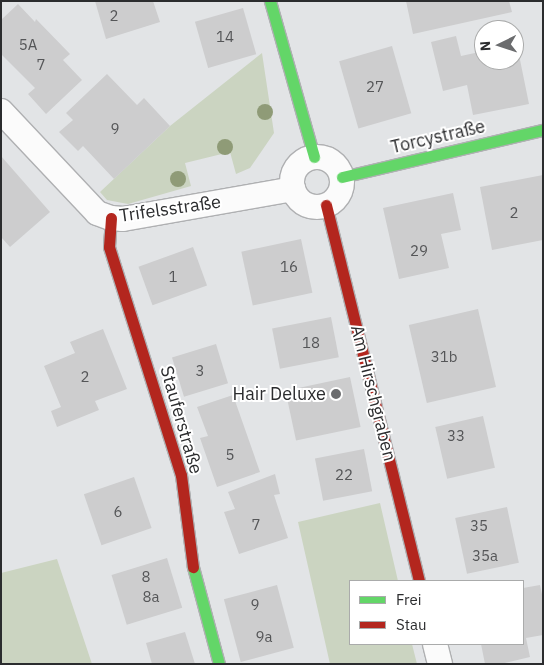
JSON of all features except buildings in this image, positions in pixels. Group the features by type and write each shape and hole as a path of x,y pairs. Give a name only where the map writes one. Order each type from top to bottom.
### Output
{"street":[{"path":"270,1 314,157"},
{"name":"Trifelsstraße","path":"1,110 97,213 111,218 123,219 293,190"},
{"name":"Torcystraße","path":"342,177 543,130"},
{"path":"307,158 329,159 339,170 342,177 337,197 326,205 310,206 302,203 293,190 293,175 296,168 307,158"},
{"name":"Am Hirschgraben","path":"326,205 419,580"},
{"name":"Stauferstraße","path":"111,218 109,246 181,475 194,574 219,664"},
{"path":"435,645 440,664"}],"green space":[{"path":"262,53 274,133 250,168 236,174 230,152 185,163 191,186 128,204 107,200 100,192 170,126"},
{"path":"380,503 398,580 349,580 349,645 412,645 417,664 330,664 298,522"},
{"path":"57,559 92,664 1,664 1,573"}],"traffic: fast":[{"path":"270,1 314,157"},
{"path":"342,177 543,130"},
{"path":"193,567 219,664"}],"traffic: jam":[{"path":"326,205 419,580"},
{"path":"111,218 109,247 181,475 193,567"}],"place":[{"name":"Hair Deluxe","path":"336,394"}]}
